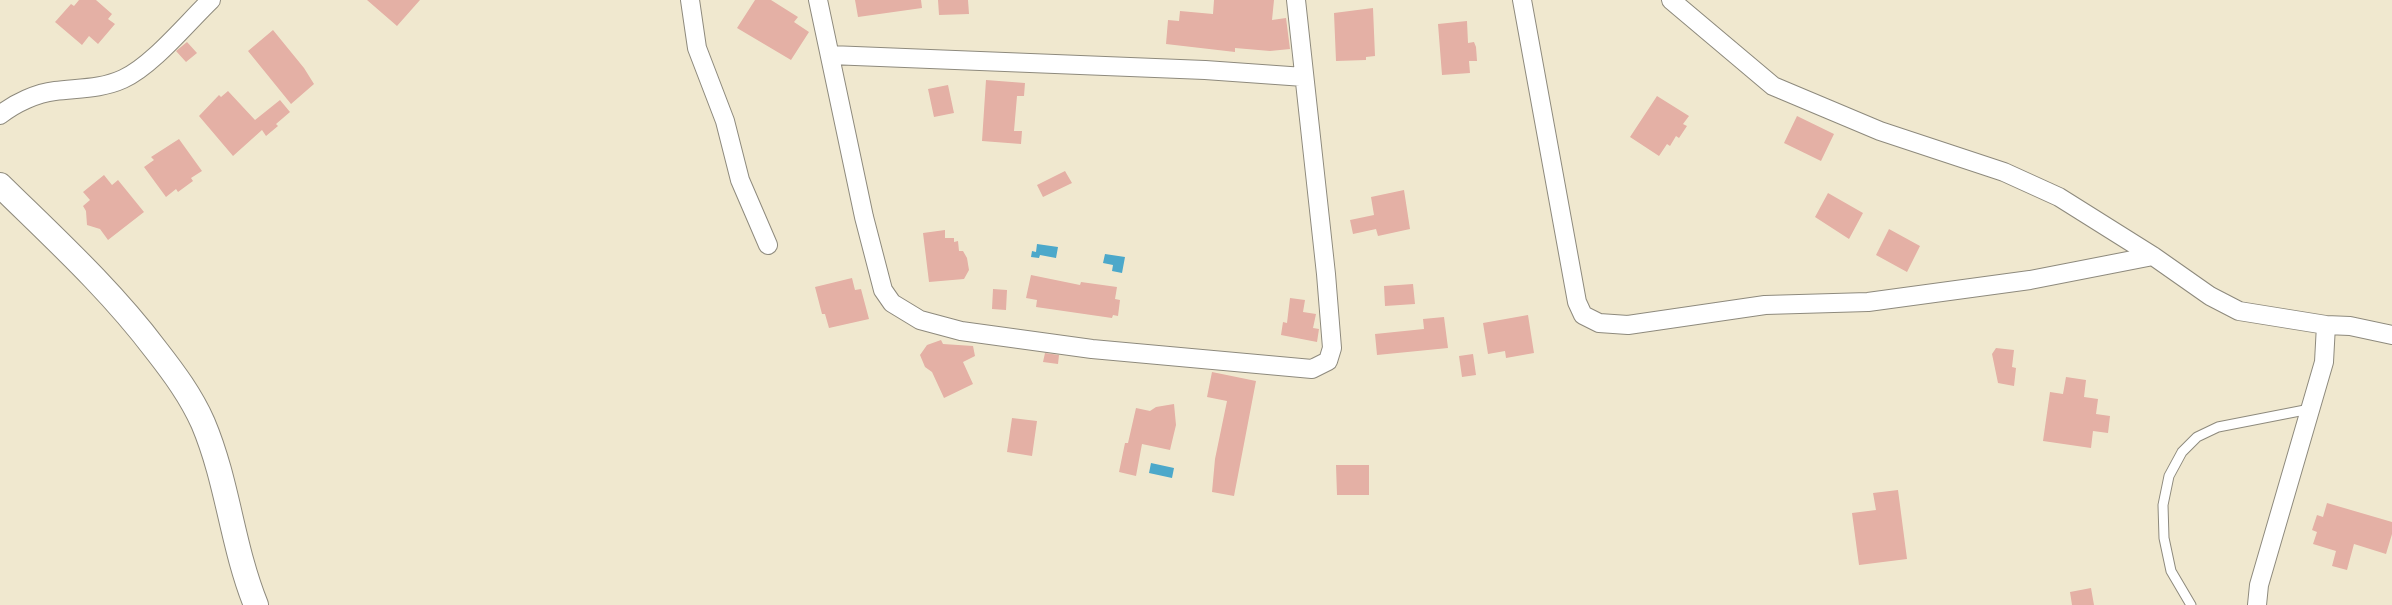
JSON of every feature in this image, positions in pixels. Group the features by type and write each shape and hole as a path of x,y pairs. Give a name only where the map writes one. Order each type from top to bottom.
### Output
{"street":[{"path":"0,115 29,98 54,91 106,85 124,79 143,66 211,0"},
{"path":"690,0 697,48 725,121 740,180 768,245"},
{"path":"818,0 864,217 883,290 892,303 920,320 961,331 1092,349 1312,369 1328,361 1332,348 1326,274 1296,0"},
{"path":"1522,0 1577,302 1583,315 1599,323 1628,325 1765,305 1868,302 2030,280 2153,256"},
{"path":"1671,0 1773,86 1880,131 2004,172 2059,197 2153,256 2210,296 2239,311 2326,325 2350,326 2392,335"},
{"path":"830,55 1205,70 1304,77"},
{"path":"0,184 83,265 127,313 176,376 193,402 220,471 240,561 256,605"},
{"path":"2257,605 2259,585 2324,362 2326,325"}],"lane":[{"path":"2191,605 2171,571 2164,538 2163,505 2169,476 2182,452 2197,437 2218,427 2310,409"}],"water":[{"path":"1037,244 1058,247 1056,258 1040,255 1039,258 1031,257 1032,251 1036,252"},
{"path":"1105,254 1125,257 1122,273 1112,271 1113,265 1103,263"},
{"path":"1151,463 1174,468 1172,478 1149,473"}],"building":[{"path":"79,0 96,0 112,14 108,19 115,24 98,44 89,36 82,45 55,22 71,4 74,6"},
{"path":"367,0 420,0 397,26"},
{"path":"755,0 771,0 798,17 794,22 809,32 791,60 737,28"},
{"path":"855,0 921,0 922,8 858,17"},
{"path":"938,0 968,0 969,14 939,15"},
{"path":"1214,0 1274,0 1272,20 1286,18 1290,49 1270,51 1235,48 1235,52 1166,44 1168,20 1179,21 1180,11 1213,14"},
{"path":"1373,8 1375,56 1366,57 1366,60 1336,61 1334,13"},
{"path":"1467,21 1468,43 1474,42 1477,61 1469,61 1470,73 1442,75 1438,24"},
{"path":"273,30 304,68 314,84 291,104 248,51"},
{"path":"187,42 197,53 186,62 176,51"},
{"path":"986,80 1025,83 1024,96 1017,96 1014,131 1022,131 1021,144 982,141"},
{"path":"948,85 954,113 934,117 928,89"},
{"path":"228,91 255,120 280,100 290,112 266,136 262,130 233,156 199,116 219,95 221,97"},
{"path":"1657,96 1689,116 1683,124 1687,126 1679,138 1676,136 1670,146 1667,144 1659,156 1630,137"},
{"path":"1797,116 1834,134 1821,161 1784,143"},
{"path":"179,139 202,171 191,178 193,181 178,192 176,189 166,197 144,167 154,160 151,157"},
{"path":"1065,171 1072,183 1043,197 1037,185"},
{"path":"104,175 112,185 118,180 144,212 108,240 100,229 87,225 86,211 83,206 90,200 83,192"},
{"path":"1404,190 1410,229 1378,236 1376,229 1353,234 1350,220 1374,215 1371,197"},
{"path":"1828,193 1863,213 1849,239 1815,217"},
{"path":"1889,229 1920,246 1907,272 1876,255"},
{"path":"945,230 945,238 954,238 954,242 958,241 959,251 963,251 967,258 969,270 964,279 929,282 923,233"},
{"path":"1031,275 1080,285 1081,282 1117,287 1115,299 1120,300 1118,316 1113,315 1112,318 1036,307 1037,300 1026,298"},
{"path":"852,278 855,290 861,289 869,319 829,328 825,314 822,314 815,287"},
{"path":"1413,284 1415,304 1385,306 1384,286"},
{"path":"993,289 1007,290 1006,310 992,309"},
{"path":"1290,298 1305,300 1303,312 1316,314 1313,328 1319,329 1317,342 1281,335 1283,322 1287,323"},
{"path":"1528,315 1534,353 1506,358 1505,351 1488,354 1483,323"},
{"path":"1444,317 1448,348 1377,355 1375,334 1424,329 1423,319"},
{"path":"941,340 943,344 973,346 975,356 963,362 973,384 944,398 932,372 925,367 920,355 927,345"},
{"path":"1996,348 2014,350 2012,367 2016,368 2014,386 1998,383 1992,354"},
{"path":"1045,353 1059,355 1058,364 1043,362"},
{"path":"1473,354 1476,375 1462,377 1459,356"},
{"path":"1212,372 1256,381 1234,496 1212,492 1215,459 1227,401 1207,397"},
{"path":"2066,377 2086,380 2084,397 2098,399 2096,414 2110,416 2108,433 2093,431 2091,448 2043,441 2050,392 2063,394"},
{"path":"1174,404 1176,425 1170,450 1142,444 1136,476 1119,472 1125,443 1128,443 1136,408 1150,411 1156,407"},
{"path":"1012,418 1037,421 1032,456 1007,452"},
{"path":"1336,465 1369,465 1369,495 1337,495"},
{"path":"1898,490 1907,559 1859,565 1852,513 1876,510 1873,493"},
{"path":"2327,503 2392,522 2392,534 2386,554 2354,544 2347,570 2332,566 2336,551 2313,544 2317,532 2312,530 2317,515 2323,517"},
{"path":"2091,588 2094,605 2072,605 2070,592"}]}
